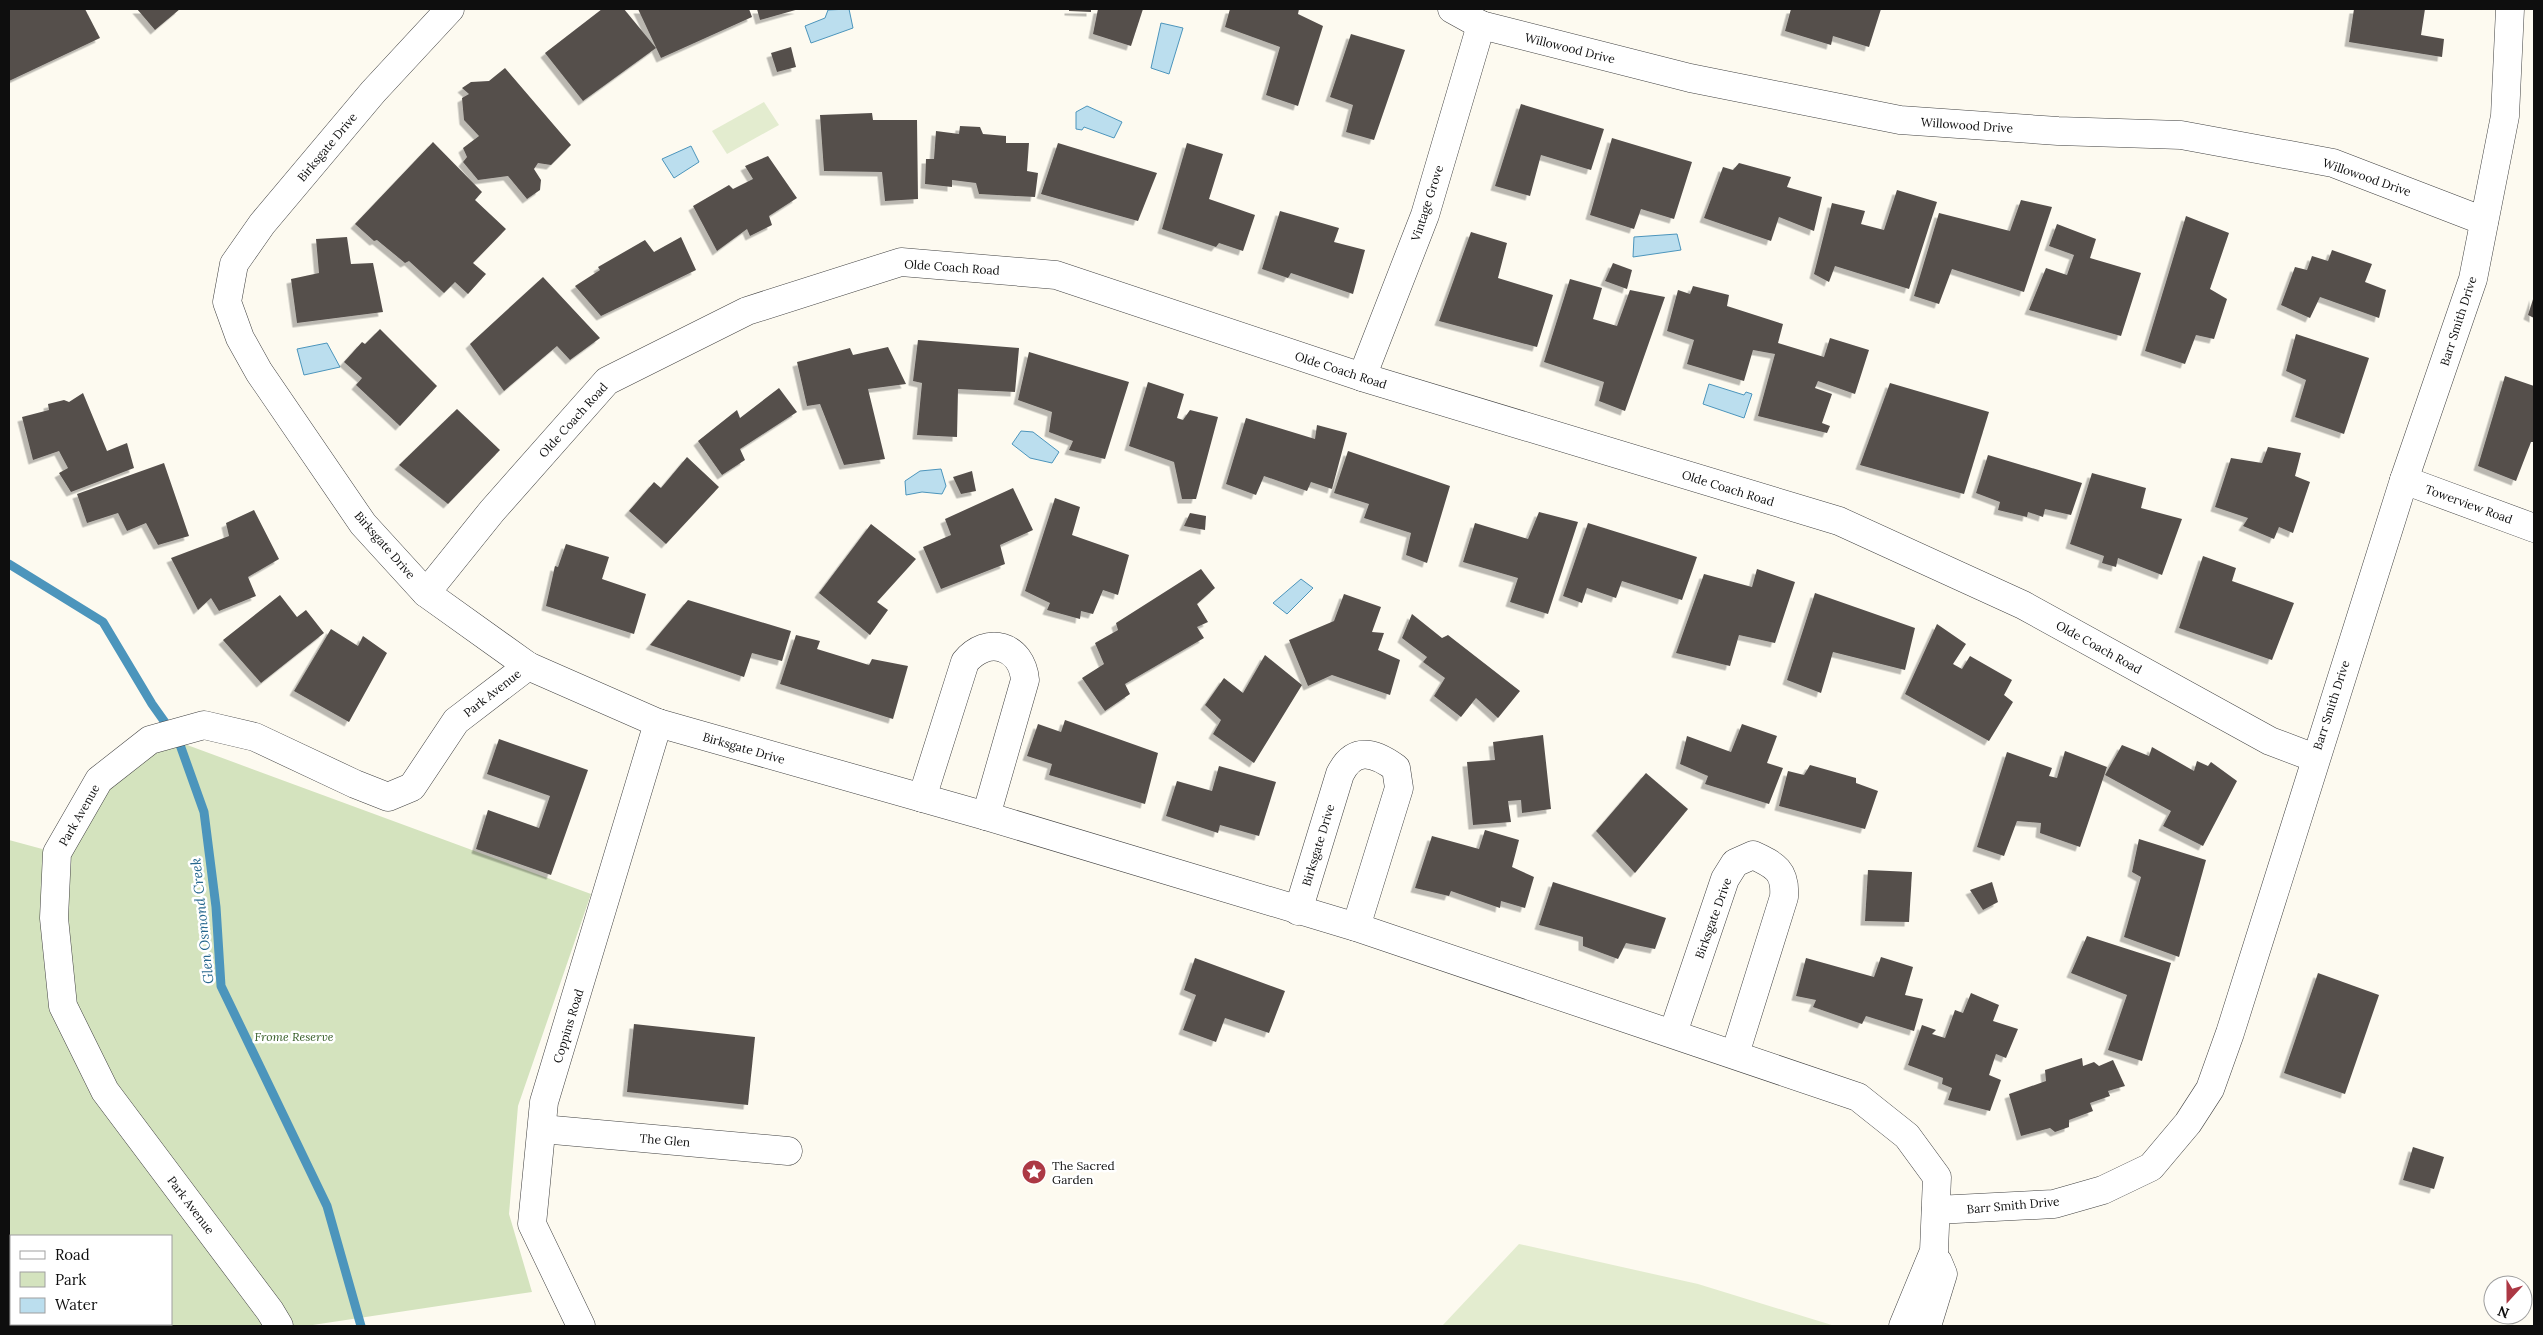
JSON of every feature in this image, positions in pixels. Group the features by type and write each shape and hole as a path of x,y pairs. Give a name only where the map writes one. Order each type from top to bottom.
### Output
{"street":[{"name":"Birksgate Drive","path":"450,9 373,92 262,224 234,264 227,302 240,338 259,372 363,524 426,593 528,666 658,723 986,816 1356,927 1858,1097 1907,1136 1937,1177 1934,1251 1903,1326"},
{"name":"Willowood Drive","path":"1452,9 1482,25 1690,78 1900,120 2058,130 2181,135 2333,163 2484,221"},
{"name":"Barr Smith Drive","path":"1936,1210 2054,1204 2103,1190 2151,1167 2188,1123 2210,1089 2230,1033 2314,758 2404,480 2473,279 2505,116 2510,9"},
{"name":"Vintage Grove","path":"1362,378 1425,216 1482,25"},
{"name":"Olde Coach Road","path":"426,593 492,511 607,381 747,311 902,262 1056,275 1362,378 1839,521 2023,605 2270,741 2314,758"},
{"name":"Towerview Road","path":"2404,480 2534,528"},
{"path":"922,798 965,662 981,648 1002,648 1019,660 1024,670 1025,680 986,816"},
{"name":"Park Avenue","path":"279,1326 270,1311 105,1091 63,1006 54,918 57,853 99,780 150,740 204,725 255,736 355,784 388,797 412,787 456,721 528,666"},
{"name":"Coppins Road","path":"581,1326 532,1224 544,1102 658,723"},
{"name":"Birksgate Drive","path":"1298,911 1340,774 1347,761 1363,754 1381,757 1396,768 1399,788 1356,927"},
{"name":"Birksgate Drive","path":"1673,1033 1725,879 1735,862 1752,855 1772,863 1785,882 1784,897 1735,1054"},
{"name":"The Glen","path":"542,1129 788,1151"},
{"name":"Birksgate Drive","path":"1926,1326 1943,1274 1934,1251"}],"green space":[{"path":"764,102 779,125 727,154 712,131"},
{"name":"Frome Reserve","path":"150,740 179,742 591,894 518,1106 509,1214 532,1292 306,1326 48,1326 172,1325 172,1235 10,1235 10,1278 9,1277 9,840 57,853"},
{"path":"1519,1244 1698,1284 1835,1326 1442,1326"}],"water":[{"path":"849,9 853,28 811,43 805,26 825,18 828,10"},
{"path":"1161,23 1183,28 1169,74 1151,68"},
{"path":"1087,106 1122,122 1114,138 1084,127 1082,130 1076,129 1076,112"},
{"path":"691,146 699,162 674,178 662,159"},
{"path":"1677,234 1681,250 1633,257 1634,237"},
{"path":"327,343 340,367 304,375 297,349"},
{"path":"1709,384 1744,395 1746,392 1752,394 1744,418 1703,404"},
{"path":"1021,431 1033,432 1059,452 1052,463 1030,458 1012,444"},
{"path":"941,469 946,486 942,494 922,492 906,495 905,481 920,471"},
{"path":"1301,579 1313,588 1287,614 1273,603"}],"building":[{"path":"9,9 85,9 100,38 9,81"},
{"path":"137,9 180,9 155,30"},
{"path":"602,9 624,9 656,48 583,101 545,53"},
{"path":"638,9 749,9 752,17 661,58"},
{"path":"757,9 799,9 760,20"},
{"path":"1069,9 1091,9 1091,12 1069,11"},
{"path":"1098,9 1143,9 1131,46 1093,34"},
{"path":"1230,9 1299,9 1298,14 1323,26 1298,106 1266,95 1280,47 1225,27"},
{"path":"1791,9 1881,9 1869,47 1833,36 1831,45 1785,31"},
{"path":"2354,9 2425,9 2421,35 2444,39 2442,57 2349,42"},
{"path":"1351,34 1405,50 1374,140 1346,132 1353,105 1330,97"},
{"path":"791,47 796,67 777,72 771,53"},
{"path":"505,68 571,145 551,165 538,163 534,169 541,180 540,190 527,199 508,176 478,180 463,162 467,157 463,148 479,136 464,120 462,98 469,94 462,88 471,82 489,81"},
{"path":"1521,104 1604,129 1591,170 1541,155 1530,196 1495,186"},
{"path":"872,113 873,120 917,120 918,199 885,201 882,172 824,171 820,115"},
{"path":"960,126 980,127 983,134 1006,136 1006,143 1029,143 1027,171 1038,173 1035,197 979,194 976,183 952,180 952,187 925,184 926,159 934,159 936,131 959,134"},
{"path":"1612,138 1692,162 1674,219 1641,209 1634,229 1590,215"},
{"path":"433,142 482,192 475,200 506,229 473,263 486,274 468,294 455,282 444,293 409,261 405,263 377,240 374,241 355,224"},
{"path":"1058,143 1157,173 1138,221 1041,194"},
{"path":"1187,143 1223,154 1209,199 1255,215 1243,251 1219,243 1216,247 1162,229"},
{"path":"768,156 797,198 769,216 772,225 750,236 747,229 717,251 693,206 729,185 733,189 753,179 745,166"},
{"path":"1739,163 1791,177 1787,187 1822,197 1814,231 1779,217 1771,241 1704,218 1723,167 1733,170"},
{"path":"1897,190 1937,202 1909,289 1835,266 1829,282 1814,274 1832,203 1865,211 1861,224 1884,230"},
{"path":"2021,200 2052,207 2024,292 1952,269 1939,304 1914,296 1939,213 2010,231"},
{"path":"1280,211 1339,228 1334,242 1365,250 1353,294 1291,273 1288,278 1262,269"},
{"path":"2186,216 2229,233 2210,289 2227,299 2214,339 2196,335 2185,364 2145,351"},
{"path":"2057,224 2096,239 2090,258 2141,273 2121,336 2029,310 2046,268 2067,275 2074,255 2049,246"},
{"path":"1471,232 1507,243 1498,278 1553,295 1537,347 1439,321"},
{"path":"347,237 351,264 373,263 383,312 297,323 291,279 319,273 316,239"},
{"path":"681,237 696,270 601,316 575,286 600,270 598,267 645,240 654,252"},
{"path":"2332,250 2372,264 2365,282 2386,290 2379,318 2320,297 2310,318 2281,305 2295,267 2307,270 2312,256 2328,261"},
{"path":"1613,263 1632,270 1627,289 1605,281"},
{"path":"543,277 600,338 570,360 557,346 504,391 470,344"},
{"path":"1570,279 1602,288 1593,319 1617,326 1630,290 1665,297 1625,411 1599,401 1604,382 1544,362"},
{"path":"1693,286 1729,295 1727,306 1783,324 1778,343 1824,357 1830,338 1869,350 1855,394 1818,381 1815,388 1832,394 1822,423 1830,426 1827,433 1758,416 1775,354 1753,350 1744,381 1687,364 1694,340 1667,331 1678,290 1690,294"},
{"path":"2534,296 2534,318 2528,315"},
{"path":"380,329 437,386 400,426 356,385 362,378 344,362 362,342 365,344"},
{"path":"2296,334 2369,358 2344,434 2295,417 2306,380 2286,371"},
{"path":"918,340 1019,348 1015,392 958,389 957,437 917,435 922,383 913,381"},
{"path":"888,347 906,384 868,389 885,459 844,465 820,404 807,406 797,362 850,348 853,355"},
{"path":"1029,352 1129,382 1105,459 1069,450 1073,441 1049,432 1052,412 1018,400"},
{"path":"2505,376 2534,386 2534,442 2531,442 2516,481 2478,466"},
{"path":"1148,382 1184,394 1177,418 1183,420 1190,410 1218,417 1196,499 1182,499 1174,462 1129,446"},
{"path":"1890,383 1989,412 1964,494 1860,465"},
{"path":"779,388 797,412 740,449 745,460 722,475 698,441 737,410 740,418"},
{"path":"83,393 107,451 127,443 134,468 71,492 59,473 68,468 59,451 33,460 22,417 49,410 48,404 64,400 69,402"},
{"path":"457,409 500,450 448,504 399,465"},
{"path":"1246,418 1315,439 1317,425 1347,433 1332,489 1311,482 1307,491 1264,476 1256,495 1226,484"},
{"path":"2268,447 2301,453 2295,476 2310,482 2293,533 2279,527 2274,539 2243,526 2248,518 2215,507 2231,458 2262,463"},
{"path":"1348,451 1450,486 1427,563 1406,555 1411,533 1364,518 1369,504 1334,493"},
{"path":"1988,455 2082,483 2071,515 2045,509 2043,517 2028,512 2027,517 1998,510 2000,502 1976,493"},
{"path":"687,457 719,487 666,544 629,511 654,482 661,488"},
{"path":"164,463 189,536 158,545 146,523 127,531 118,513 87,523 77,494"},
{"path":"972,471 976,491 961,494 953,477"},
{"path":"2092,473 2146,488 2141,508 2182,519 2162,575 2118,558 2116,567 2102,563 2104,556 2070,544"},
{"path":"1013,488 1033,530 1000,545 1005,564 941,589 923,547 951,535 945,519"},
{"path":"1055,498 1080,507 1072,535 1129,555 1118,595 1103,590 1093,614 1081,611 1080,619 1047,610 1050,603 1025,591"},
{"path":"254,510 279,559 248,577 256,596 219,611 211,598 198,610 171,558 229,536 226,523"},
{"path":"1539,512 1578,522 1548,614 1510,602 1518,578 1463,562 1475,523 1528,539"},
{"path":"1190,513 1206,516 1205,530 1184,526"},
{"path":"1588,523 1697,557 1682,600 1622,581 1616,598 1587,588 1582,603 1563,596"},
{"path":"871,524 916,559 877,602 888,610 870,635 819,593"},
{"path":"566,544 609,557 602,579 646,594 634,634 546,606 555,566 558,567"},
{"path":"2203,556 2236,568 2232,581 2294,603 2272,660 2179,628"},
{"path":"1201,569 1215,588 1197,604 1208,622 1197,627 1204,638 1125,684 1130,694 1105,711 1082,678 1104,664 1095,643 1118,630 1116,623"},
{"path":"1757,569 1795,582 1775,643 1739,635 1730,666 1676,653 1704,574 1752,587"},
{"path":"1815,593 1915,628 1905,670 1833,652 1821,693 1787,680"},
{"path":"1344,594 1381,607 1372,632 1384,633 1378,650 1400,660 1390,695 1332,675 1308,686 1289,640 1334,621"},
{"path":"280,595 297,617 306,610 324,633 261,683 223,640"},
{"path":"688,600 791,631 782,661 752,653 744,677 650,645"},
{"path":"1412,614 1442,638 1448,635 1520,691 1498,718 1476,698 1461,717 1434,696 1445,678 1423,662 1427,657 1402,638"},
{"path":"1937,624 1966,644 1953,664 1962,669 1970,656 2012,680 2004,695 2013,702 1989,741 1905,694"},
{"path":"331,629 358,646 363,636 387,653 349,722 294,691"},
{"path":"796,635 820,641 817,649 869,665 872,659 908,666 893,719 780,684"},
{"path":"1265,655 1302,685 1254,763 1213,734 1221,720 1205,705 1224,678 1243,693"},
{"path":"1065,720 1158,753 1145,804 1049,775 1052,764 1027,756 1038,724 1061,732"},
{"path":"1742,724 1777,736 1767,763 1783,768 1769,804 1705,784 1708,776 1680,764 1687,736 1731,752"},
{"path":"1543,735 1551,809 1522,813 1521,800 1508,801 1511,822 1473,825 1467,762 1495,760 1493,742"},
{"path":"499,739 588,770 551,875 476,849 488,810 539,828 550,796 487,774"},
{"path":"2122,745 2149,756 2152,747 2194,771 2197,761 2208,766 2211,762 2237,781 2203,846 2163,826 2171,811 2105,775"},
{"path":"2065,751 2107,767 2080,847 2040,833 2041,823 2017,821 2004,856 1977,847 2007,752 2052,768 2049,776 2057,778"},
{"path":"1810,765 1856,778 1856,783 1878,791 1865,829 1779,806 1788,771 1804,775"},
{"path":"1219,766 1276,782 1259,836 1220,825 1218,833 1166,816 1177,781 1212,791"},
{"path":"1646,773 1688,809 1635,873 1596,831"},
{"path":"1485,830 1519,840 1512,867 1534,877 1525,908 1501,901 1500,908 1451,891 1449,896 1415,888 1432,836 1479,849"},
{"path":"2139,839 2206,860 2179,957 2124,937 2141,877 2132,872"},
{"path":"1868,870 1912,872 1909,922 1865,921"},
{"path":"1553,882 1666,918 1655,949 1626,943 1618,959 1583,946 1583,937 1539,925"},
{"path":"1992,882 1998,902 1983,910 1970,890"},
{"path":"2087,936 2171,963 2142,1061 2108,1050 2127,995 2071,973"},
{"path":"1881,957 1913,967 1905,995 1923,999 1914,1031 1866,1016 1862,1024 1813,1007 1816,1000 1796,996 1806,958 1874,977"},
{"path":"1195,958 1285,991 1269,1033 1225,1018 1216,1042 1183,1030 1196,995 1184,990"},
{"path":"2318,973 2379,995 2345,1094 2284,1073"},
{"path":"1971,993 1999,1005 1993,1021 2018,1029 2006,1058 1996,1054 1989,1075 2001,1080 1990,1111 1948,1100 1952,1088 1942,1084 1943,1078 1908,1065 1922,1025 1936,1030 1932,1034 1945,1038 1955,1010 1963,1013"},
{"path":"634,1024 755,1037 748,1105 627,1092"},
{"path":"2082,1058 2083,1066 2094,1062 2099,1066 2113,1060 2125,1086 2108,1091 2110,1096 2090,1103 2093,1111 2069,1120 2069,1127 2055,1132 2050,1128 2021,1136 2009,1094 2046,1081 2045,1070"},
{"path":"2413,1147 2444,1157 2434,1189 2403,1180"}],"waterway":[{"name":"Glen Osmond Creek","path":"9,564 103,622 152,704 179,742 204,812 216,907 221,986 327,1206 361,1326"}],"place":[{"name":"The Sacred Garden","path":"1034,1172"}]}
